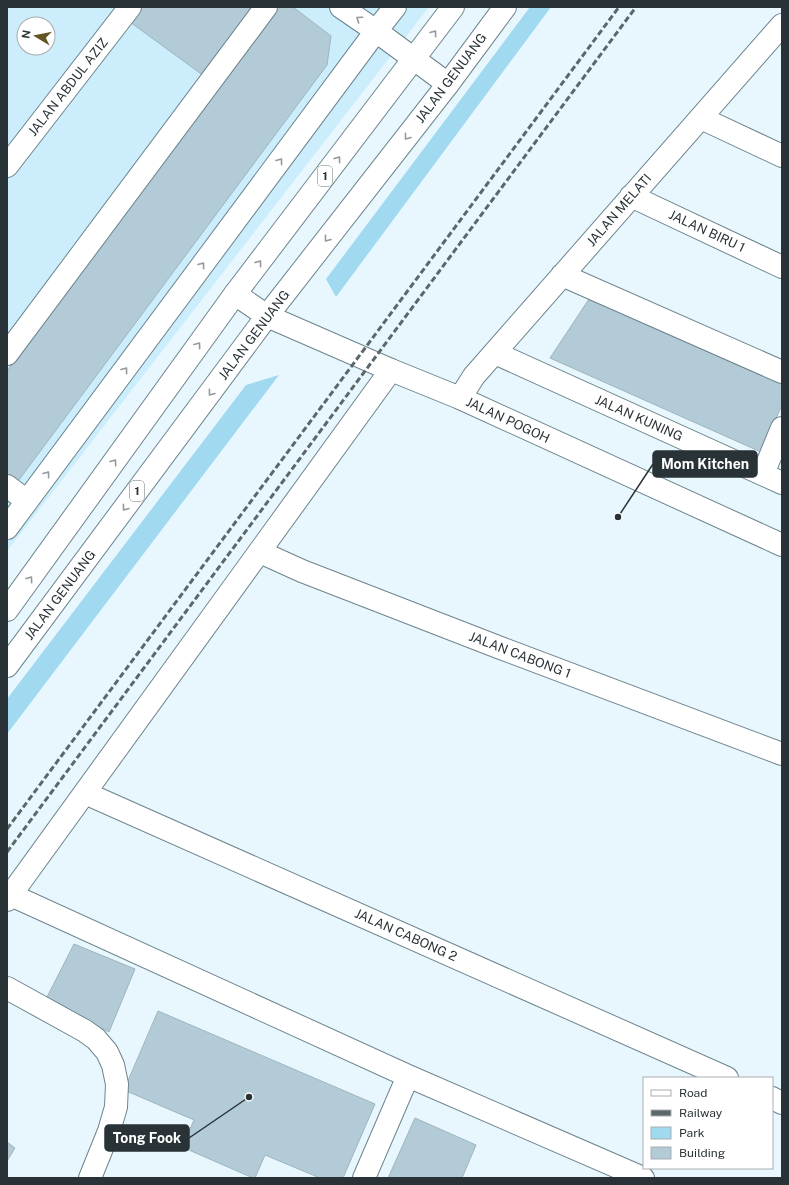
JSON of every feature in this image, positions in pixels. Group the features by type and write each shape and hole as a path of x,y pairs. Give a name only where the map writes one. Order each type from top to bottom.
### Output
{"main road":[{"name":"JALAN ABDUL AZIZ","path":"7,166 130,7"},
{"path":"7,354 266,7"},
{"path":"341,7 448,84"},
{"path":"7,528 395,7"},
{"name":"1","path":"7,610 235,294 453,7"},
{"name":"JALAN GENUANG","path":"7,666 267,316 448,84 505,7"},
{"name":"JALAN MELATI","path":"460,398 474,376 631,196 701,118 774,47 782,25"},
{"path":"701,118 782,156"},
{"name":"JALAN BIRU 1","path":"631,196 782,267"},
{"path":"562,275 782,372"},
{"name":"JALAN POGOH","path":"235,294 267,316 391,370 460,398 782,545"},
{"name":"JALAN KUNING","path":"495,353 773,479"},
{"path":"391,370 9,897 408,1076 643,1178"},
{"path":"773,479 782,428"},
{"path":"7,486 27,501"},
{"name":"JALAN CABONG 1","path":"260,552 498,647 782,754"},
{"name":"JALAN CABONG 2","path":"85,793 725,1077"},
{"path":"7,988 85,1031 96,1039 107,1052 113,1065 118,1084 116,1108 90,1178"},
{"path":"364,1178 408,1076"},
{"path":"773,1098 782,1103"}],"shaded area":[{"path":"7,7 429,7 7,551"}],"green space":[{"path":"530,7 551,7 336,297 326,279"},
{"path":"279,375 7,734 7,699 246,385"}],"building":[{"path":"141,7 254,7 204,76 130,22"},
{"path":"280,7 293,7 331,36 327,65 7,496 7,371"},
{"path":"591,296 782,383 782,405 761,452 550,358"},
{"path":"74,944 135,969 109,1032 45,1001"},
{"path":"158,1011 375,1104 343,1178 320,1178 265,1155 255,1178 253,1178 182,1147 194,1120 124,1090"},
{"path":"415,1118 476,1145 462,1178 388,1178"},
{"path":"7,1142 15,1148 7,1161"}],"railway":[{"path":"7,829 619,7"},
{"path":"7,852 636,7"}],"place":[{"name":"Mom Kitchen","path":"618,517"},
{"name":"Tong Fook","path":"249,1097"}]}
